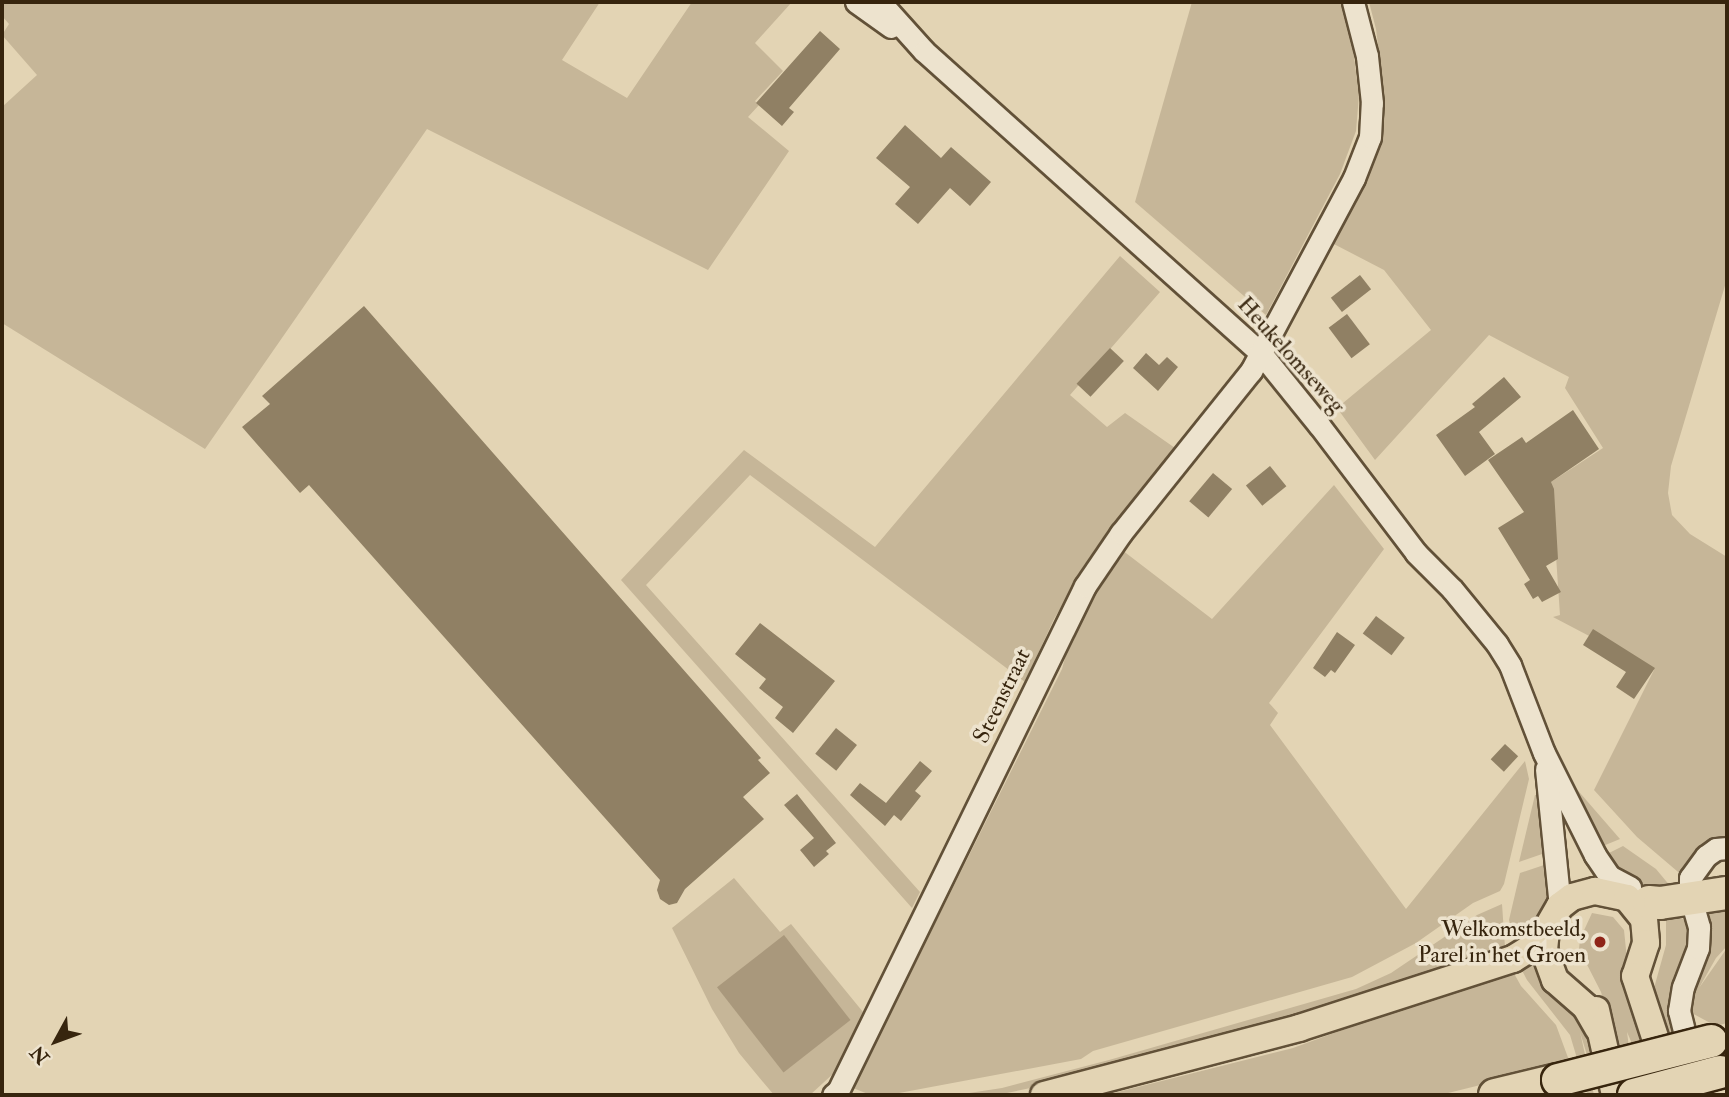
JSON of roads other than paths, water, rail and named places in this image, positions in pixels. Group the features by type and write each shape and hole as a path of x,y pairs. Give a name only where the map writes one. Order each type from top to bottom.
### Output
{"highway":[{"path":"1644,904 1692,901 1725,893"},
{"path":"1495,1095 1719,1038"},
{"path":"1634,1095 1716,1079"}],"main road":[{"path":"1598,1028 1586,1007 1555,979 1546,961 1544,940 1549,922 1566,902 1583,892 1606,891 1644,904 1659,940 1648,973 1649,1011 1673,1095"},
{"path":"1566,902 1570,914 1558,939 1559,958 1569,975 1593,994 1598,1028 1615,1095"},
{"path":"1044,1095 1299,1028 1513,959 1544,940"}],"street":[{"name":"Heukelomseweg","path":"856,2 924,51 1260,352 1416,553 1452,589 1497,644 1510,665 1544,753 1605,871 1644,904"},
{"name":"Heukelomseweg","path":"880,2 924,51"},
{"name":"Steenstraat","path":"835,1094 1085,586 1121,533 1251,371 1354,177 1370,137 1372,103 1367,56 1353,2"},
{"name":"Heukelomseweg","path":"1544,753 1555,845 1563,855 1566,902"},
{"path":"1716,1079 1679,1010 1683,987 1698,948 1699,927 1692,901 1693,869 1716,849 1727,848"}],"place":[{"name":"Welkomstbeeld, Parel in het Groen","path":"1600,942"}]}
